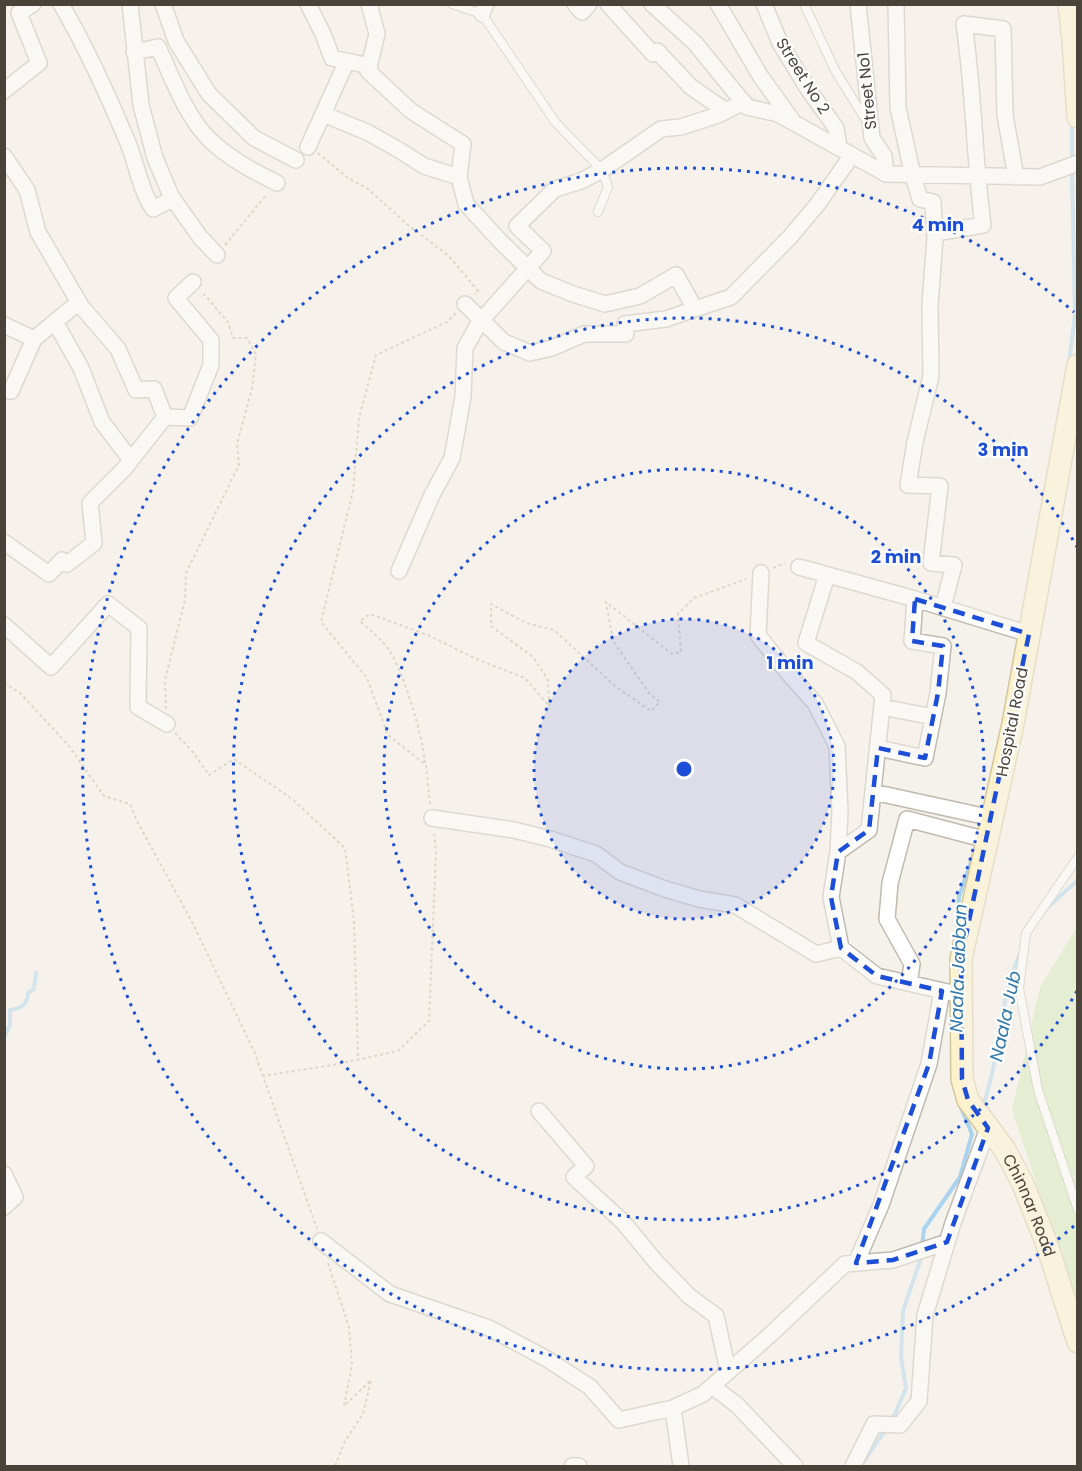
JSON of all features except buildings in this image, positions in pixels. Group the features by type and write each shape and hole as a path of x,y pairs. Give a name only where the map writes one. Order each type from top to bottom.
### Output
{"main road":[{"path":"1069,4 1077,117"},
{"name":"Hospital Road","path":"962,1079 951,993 961,959 981,838 1013,724 1077,365"},
{"name":"Chinnar Road","path":"962,1079 968,1100 1005,1150 1023,1184 1046,1242 1077,1342"}],"street":[{"path":"4,91 39,63 19,13 33,4"},
{"path":"61,4 84,44 106,91 134,157 144,195 153,208 172,199"},
{"path":"130,4 141,105 154,158 172,199 200,237 217,255"},
{"path":"163,4 176,41 209,94 254,138 297,160"},
{"path":"308,4 332,58 369,66"},
{"path":"369,4 376,34 368,71 411,111 464,144 459,177 466,204 527,268 541,281 605,304 640,296 676,274 694,309"},
{"path":"575,4 582,12 589,4"},
{"path":"608,4 653,54 657,51 692,87 726,111"},
{"path":"652,4 695,43 747,107 778,114 886,174 1040,177 1077,163"},
{"path":"718,4 761,77 794,123"},
{"name":"Street No 2","path":"764,4 780,43 808,89 836,128 838,147"},
{"name":"Street No1","path":"858,4 872,138 884,156 886,174"},
{"path":"896,4 898,108 920,199 933,202 935,233 930,305 931,376 915,442 908,484 940,486 931,563 954,566 943,608"},
{"path":"935,233 983,225 976,176 970,67 964,24 1003,29 1005,115 1016,177"},
{"path":"134,52 158,47 185,105 209,139 238,162 276,183"},
{"path":"308,147 347,61"},
{"path":"399,571 432,495 452,458 463,397 465,348 482,320 543,251 517,226 555,189 581,181 602,170 661,129 681,128 744,102"},
{"path":"323,114 367,132 424,166 459,177"},
{"path":"465,304 504,342 530,353 552,348 584,334 626,334 625,324 666,318 731,297 790,237 817,205 852,155"},
{"path":"5,157 27,190 38,232 79,302 118,349 136,390 154,389 165,417"},
{"path":"165,417 190,418 211,365 211,340 177,298 193,282"},
{"path":"4,390 11,391 34,339 79,302"},
{"path":"55,322 81,368 102,422 131,460"},
{"path":"4,325 34,339"},
{"path":"4,542 49,574 62,560 67,564 94,543 90,503 131,460 165,417"},
{"path":"799,567 1029,634"},
{"path":"761,573 758,635 815,703 837,746 840,811 838,852 831,897 841,948 877,976 951,993 881,1205 856,1263"},
{"path":"827,575 806,643 857,672 883,695 869,830 838,852"},
{"path":"878,748 925,758 938,693 943,646 912,641 915,599"},
{"path":"4,625 51,667 108,604 139,628 138,707 167,724"},
{"path":"882,707 933,717"},
{"path":"873,792 987,817"},
{"path":"432,818 514,830 550,839 596,854 620,872 664,889 735,905 816,954 841,948"},
{"path":"909,983 912,964 887,919 890,883 907,819 981,838"},
{"path":"539,1111 586,1166 574,1177 623,1222 656,1262 689,1296 716,1316 728,1371"},
{"path":"853,1467 874,1424 900,1425 919,1401 925,1315 947,1242 988,1128"},
{"path":"4,1174 15,1197 4,1207"},
{"path":"321,1242 390,1294 489,1328 547,1359 590,1387 620,1420 673,1408 703,1394 845,1264 893,1260 947,1242"},
{"path":"712,1386 737,1405 795,1467"},
{"path":"673,1408 681,1467"},
{"path":"572,1467 579,1467"}],"lane":[{"path":"452,4 484,9 555,123 602,170 608,187 598,212"},
{"path":"804,4 836,72 872,129"},
{"path":"1077,857 1026,933 1019,988 1038,1090 1077,1210"}],"path":[{"path":"308,147 327,159 348,178 368,189 408,225 449,256 478,291 447,322 376,355 359,418 353,491 321,622 367,678 388,735 426,765"},
{"path":"217,255 276,183"},
{"path":"193,282 228,322 233,338 247,338 255,354 252,388 237,444 239,465 186,573 185,600 165,680 167,724 192,751 209,775 234,759 292,799 345,848 354,921 358,1060"},
{"path":"262,1076 398,1051 429,1022 436,852 423,743 389,649 360,621 370,614 428,635 476,659 525,678 549,706 548,680 533,657 490,626 491,604 526,623 554,630 615,686 651,711 660,702 649,693 613,641 606,602 672,654 681,652 678,614 694,598 784,563 799,567"},
{"path":"4,683 20,693 69,746 104,796 130,804 136,821 192,922 254,1051 349,1327 352,1365 344,1406 371,1380 363,1414 345,1441 335,1467"}],"highlighted area":[{"path":"915,599 1029,634 961,959 962,1079 968,1100 988,1128 947,1242 893,1260 856,1263 929,1064 942,991 877,976 841,948 831,897 838,852 869,830 878,748 925,758 938,693 943,646 912,641"}],"green space":[{"path":"1077,927 1077,1307 1012,1110 1040,987"}],"waterway":[{"path":"1072,122 1072,162"},
{"path":"1069,363 1075,315 1072,170"},
{"name":"Naala Jabban","path":"957,930 959,897 975,850"},
{"name":"Naala Jub","path":"1047,908 1078,880"},
{"name":"Naala Jub","path":"982,1108 993,1069 1008,987 1022,950"},
{"path":"4,1037 10,1025 10,1010 21,1007 25,1003 28,993 34,989 36,973"},
{"name":"Naala Jabban","path":"922,1247 924,1229 960,1177 972,1134 960,1105"},
{"name":"Naala Jabban","path":"892,1421 906,1388 901,1357 903,1311 922,1255"},
{"name":"Naala Jabban","path":"861,1466 886,1429"}]}
